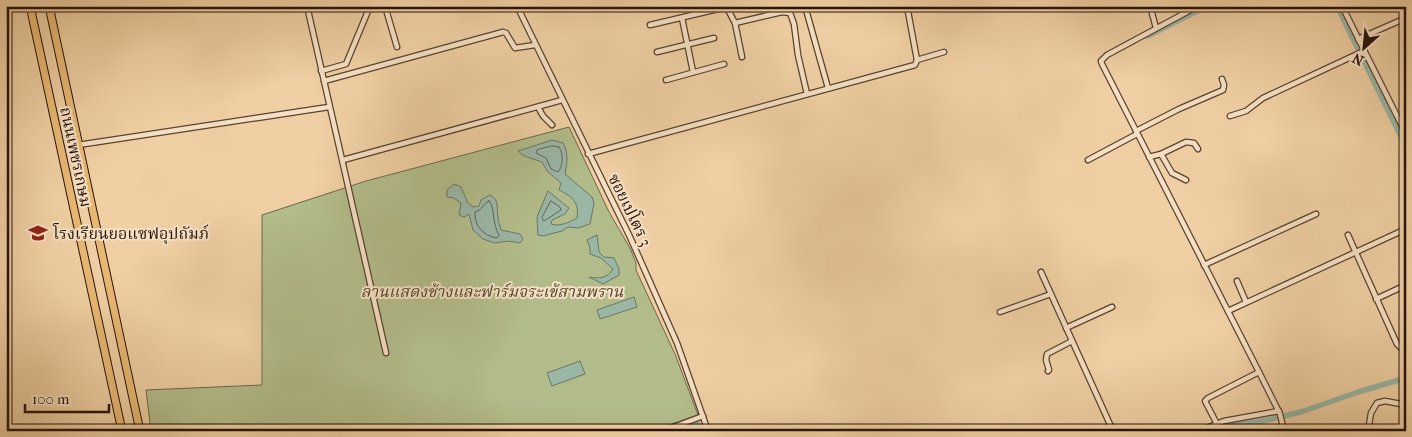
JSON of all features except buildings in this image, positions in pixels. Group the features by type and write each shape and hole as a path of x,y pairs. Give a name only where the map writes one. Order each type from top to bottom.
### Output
{"main road":[{"name":"ถนนเพชรเกษม","path":"30,6 122,431"},
{"name":"ถนนเพชรเกษม","path":"49,6 140,431"}],"street":[{"path":"307,6 386,353"},
{"path":"321,71 346,64 368,11 372,6"},
{"path":"385,6 397,47"},
{"name":"ซอยเปโตร 3","path":"517,6 630,237 677,343 708,431"},
{"path":"701,6 702,13"},
{"path":"726,6 735,23 742,57"},
{"path":"805,6 828,88"},
{"path":"588,154 915,65 917,60 907,6"},
{"path":"1150,6 1156,28"},
{"path":"1198,6 1106,55 1101,61 1259,372 1279,413 1284,428"},
{"path":"1342,6 1358,39 1361,53 1406,134"},
{"path":"650,26 718,9"},
{"path":"735,23 782,12 790,14 794,24 806,94"},
{"path":"682,18 693,72"},
{"path":"1358,39 1406,18"},
{"path":"324,81 502,32 506,33 515,48 535,45"},
{"path":"658,52 714,38"},
{"path":"917,60 944,52"},
{"path":"1230,116 1246,112 1263,98 1361,53"},
{"path":"666,80 724,64"},
{"path":"1088,160 1179,109 1223,90 1222,79"},
{"path":"343,160 562,100"},
{"path":"78,145 329,107"},
{"path":"538,108 552,125"},
{"path":"1149,157 1161,154 1188,142 1194,143 1198,149"},
{"path":"1161,154 1172,173 1186,180"},
{"path":"1204,265 1316,214"},
{"path":"1228,311 1406,229"},
{"path":"1348,235 1397,344 1400,347 1406,345"},
{"path":"1041,272 1114,431"},
{"path":"1237,281 1246,302"},
{"path":"1376,299 1406,284"},
{"path":"1000,312 1051,294"},
{"path":"1066,328 1112,307"},
{"path":"1048,371 1047,354 1072,341"},
{"path":"1217,424 1205,401 1259,372"},
{"path":"1368,431 1373,408 1377,403 1385,401 1406,405"},
{"path":"1199,431 1217,424 1279,413"},
{"path":"663,431 703,416"}],"green space":[{"name":"ลานแสดงช้างและฟาร์มจระเข้สามพราน","path":"569,127 609,212 630,248 636,263 636,270 675,354 698,415 651,431 151,431 146,390 262,385 262,215 366,181"}],"water":[{"path":"552,140 563,143 565,147 567,158 565,174 592,197 594,203 590,224 578,228 568,227 562,231 543,236 538,235 537,217 548,191 569,208 565,214 552,220 551,224 561,224 577,218 576,204 568,195 559,190 561,183 548,172 542,162 524,156 518,151"},
{"path":"454,184 461,187 468,203 473,207 479,206 481,200 490,195 493,197 496,202 501,230 520,234 523,239 520,243 509,241 495,243 483,239 473,230 469,214 464,217 459,215 461,203 454,198 447,197 447,190"},
{"path":"597,235 599,252 604,257 614,258 619,269 619,275 603,284 589,277 603,277 613,269 601,258 590,254 587,240"},
{"path":"634,297 637,307 600,319 597,310"},
{"path":"580,361 585,374 552,386 547,373"}],"waterway":[{"path":"1148,36 1207,6"},
{"path":"1337,6 1406,147"},
{"path":"1213,431 1227,426 1263,421 1301,412 1406,378"},
{"path":"673,431 697,422 699,431"}],"place":[{"name":"โรงเรียนยอแซฟอุปถัมภ์","path":"38,233"}]}
